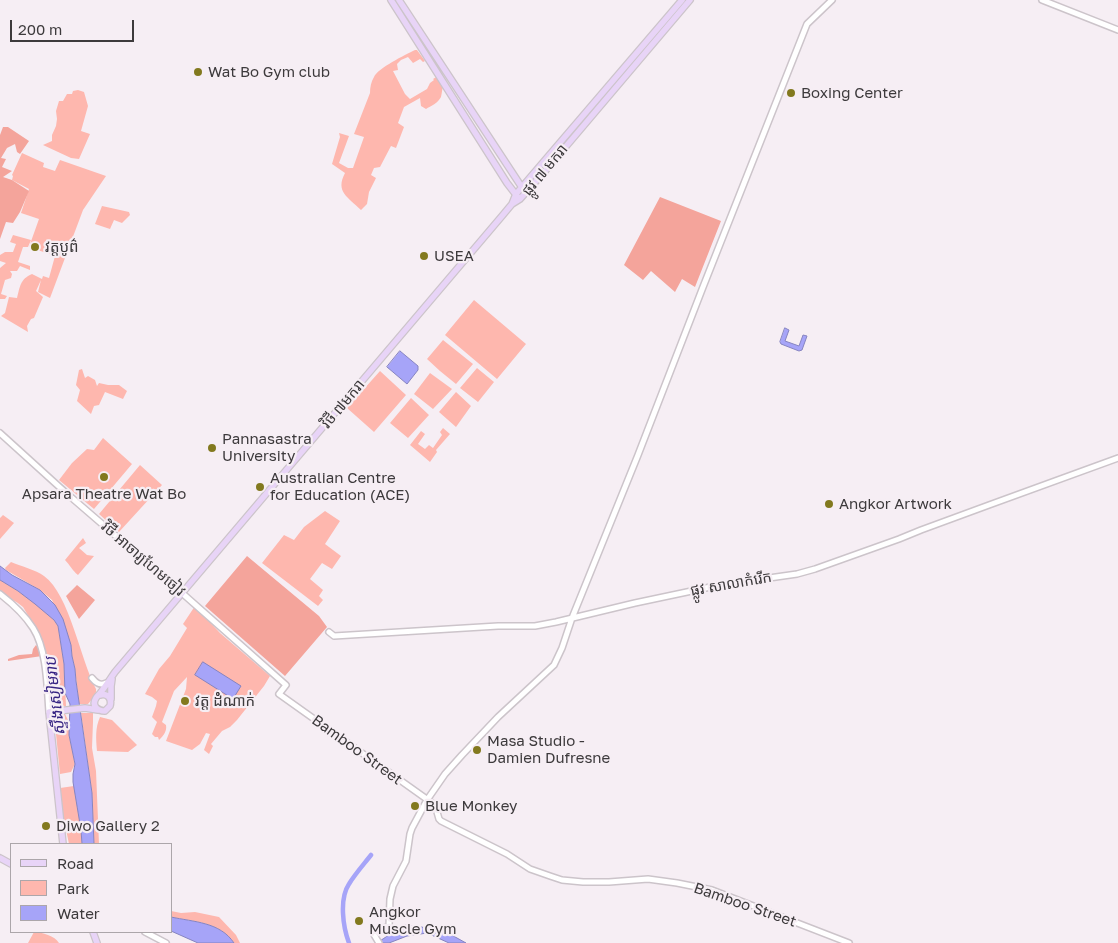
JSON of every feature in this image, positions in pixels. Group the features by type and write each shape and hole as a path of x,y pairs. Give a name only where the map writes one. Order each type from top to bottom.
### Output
{"main road":[{"path":"391,0 502,175 518,197"},
{"path":"399,0 524,190"},
{"name":"ផ្លូវ ៧ មករា","path":"524,190 682,0"},
{"name":"ផ្លូវ ៧ មករា","path":"512,204 690,0"},
{"name":"វិថី ៧មករា","path":"100,695 106,683 115,672 512,204"},
{"path":"63,843 49,712 83,708 107,710 110,706 110,686 115,672"},
{"path":"83,708 94,702 96,697 104,694 111,701"},
{"path":"94,702 98,710"}],"street":[{"path":"378,941 373,933 389,926 390,899 393,886 406,861 411,832 427,800 462,755 498,717 554,664 562,648 572,618 638,455 806,25 832,0"},
{"path":"1042,0 1118,30"},
{"name":"វិថី អាចារ្យហែមចៀវ","path":"0,433 286,685 279,694"},
{"name":"ផ្លូវ សាលាកំរើក","path":"330,632 334,636 498,626 536,626 720,585 797,574 899,539 989,504 1118,458"},
{"path":"0,594 17,608 34,629 43,657 49,712"},
{"path":"92,678 100,684 106,683"},
{"name":"Bamboo Street","path":"279,694 436,807 441,821 507,854 530,869 562,880 609,882 648,879 712,890 848,943"},
{"path":"147,933 166,943"}],"green space":[{"path":"415,50 425,61 423,62 420,59 413,63 408,57 397,64 398,70 393,71 405,94 410,99 427,89 433,79 438,76 444,84 441,97 436,103 426,109 421,106 420,98 404,107 398,123 404,127 396,148 391,146 380,167 374,168 371,175 376,178 369,192 367,204 361,210 342,190 341,185 345,173 332,164 340,137 339,133 349,136 339,163 348,168 353,168 364,137 354,134 376,73"},
{"path":"73,91 84,92 88,106 81,131 90,134 79,159 71,158 43,145 52,141 59,101 63,101 67,94 72,94"},
{"path":"22,153 44,163 43,167 55,171 60,160 106,176 83,210 50,298 38,292 41,280 36,291 43,297 34,318 31,319 27,326 28,332 1,316 5,313 9,297 17,298 25,278 32,274 42,279 43,276 49,278 55,256 29,247 39,219 21,213 29,189 12,180 12,175"},
{"path":"102,206 129,212 130,215 122,223 114,220 110,229 95,224"},
{"path":"13,235 31,240 28,247 23,247 18,262 30,266 30,270 20,266 17,271 10,271 12,274 11,278 5,280 1,294 7,296 5,299 0,299 0,268 6,263 0,261 0,255 5,252 13,252 16,244 10,242"},
{"path":"474,300 526,344 497,379 445,335"},
{"path":"443,340 473,364 456,384 427,359"},
{"path":"477,368 494,382 478,402 460,388"},
{"path":"82,369 85,378 88,376 95,380 97,386 99,383 119,385 127,391 123,399 105,392 99,405 94,406 91,414 77,401 80,390 76,385 79,370"},
{"path":"380,371 406,395 374,432 347,408"},
{"path":"430,373 452,389 433,409 414,394"},
{"path":"456,392 471,406 456,427 439,412"},
{"path":"411,398 429,415 408,438 390,423"},
{"path":"443,428 450,434 436,450 437,452 430,462 410,445 421,431 425,434 418,444 425,449 429,445 433,448 442,435 440,432"},
{"path":"103,438 132,464 94,509 59,480 72,463 87,449 94,450"},
{"path":"140,465 162,485 119,532 99,514"},
{"path":"325,511 340,521 325,544 341,556 332,569 322,563 310,579 323,590 319,596 323,600 318,606 262,563 284,535 294,540 304,527"},
{"path":"3,515 14,523 0,539 0,518"},
{"path":"83,538 86,543 79,548 87,555 94,556 78,575 65,560"},
{"path":"11,562 44,576 61,597 96,689 95,695 88,704 79,704 71,646 52,600 40,590 6,570 5,568"},
{"path":"0,580 38,606 58,625 64,664 66,706 63,706 64,710 52,706 46,660 40,638 23,607 0,592"},
{"name":"វត្ត ដំំណាក់","path":"195,606 220,633 270,676 237,720 230,727 222,731 211,744 213,746 209,754 204,750 210,734 206,733 200,744 192,750 166,741 186,689 187,677 174,691 162,722 166,725 166,731 159,740 158,737 152,734 157,722 152,717 157,701 145,694 159,669 170,656 187,628 183,624"},
{"path":"64,712 69,722 69,735 75,764 71,772 60,774 54,714"},
{"path":"81,713 93,713 92,748 96,771 99,843 94,843 92,793"},
{"path":"100,717 112,720 137,745 128,752 97,751 96,738"},
{"path":"74,786 82,843 69,843 61,805 60,788"},
{"path":"172,911 195,912 219,917 236,935 240,943 234,943 228,936 214,927 172,917"},
{"path":"33,933 41,933 55,938 59,943 28,943"}],"shaded area":[{"path":"3,127 8,127 29,141 20,154 17,152 15,144 7,148 1,158 6,159 2,167 12,171 3,177 12,180 29,191 13,223 6,222 0,239 0,135"},
{"path":"660,197 721,221 695,287 682,279 675,292 651,271 643,280 624,265"},
{"path":"247,556 319,616 327,627 285,676 205,606"},
{"path":"77,585 95,600 79,619 66,596"},
{"path":"36,645 42,656 8,661 8,659 19,655 32,654"}],"water":[{"path":"785,328 789,330 785,341 799,346 803,335 807,336 802,350 799,351 781,344"},
{"path":"400,351 418,366 418,370 407,384 387,367"},
{"path":"0,566 12,575 40,590 55,605 63,619 71,645 75,669 92,793 94,843 82,843 73,782 75,764 69,735 70,704 65,693 64,664 58,626 54,620 35,604 0,580"},
{"path":"203,662 241,686 233,699 195,675"},
{"path":"172,917 214,927 228,936 234,943 198,943 172,931"},
{"path":"405,925 448,933 466,943 449,943 427,933 407,936 389,943 376,943"}],"waterway":[{"path":"349,943 344,921 344,897 351,880 371,855"}],"place":[{"name":"Wat Bo Gym club","path":"198,72"},
{"name":"Boxing Center","path":"791,93"},
{"name":"វត្តបូព៌","path":"35,247"},
{"name":"USEA","path":"424,256"},
{"name":"Pannasastra University","path":"212,448"},
{"name":"Apsara Theatre Wat Bo","path":"104,477"},
{"name":"Australian Centre for Education (ACE)","path":"260,487"},
{"name":"Angkor Artwork","path":"829,504"},
{"name":"វត្ត ដំំណាក់","path":"185,701"},
{"name":"Masa Studio - Damien Dufresne","path":"477,750"},
{"name":"Blue Monkey","path":"415,806"},
{"name":"Diwo Gallery 2","path":"46,826"},
{"name":"Angkor Muscle Gym","path":"359,921"}],"water label":[{"name":"ស្ទឹងសៀមរាប","path":"55,696"}]}
